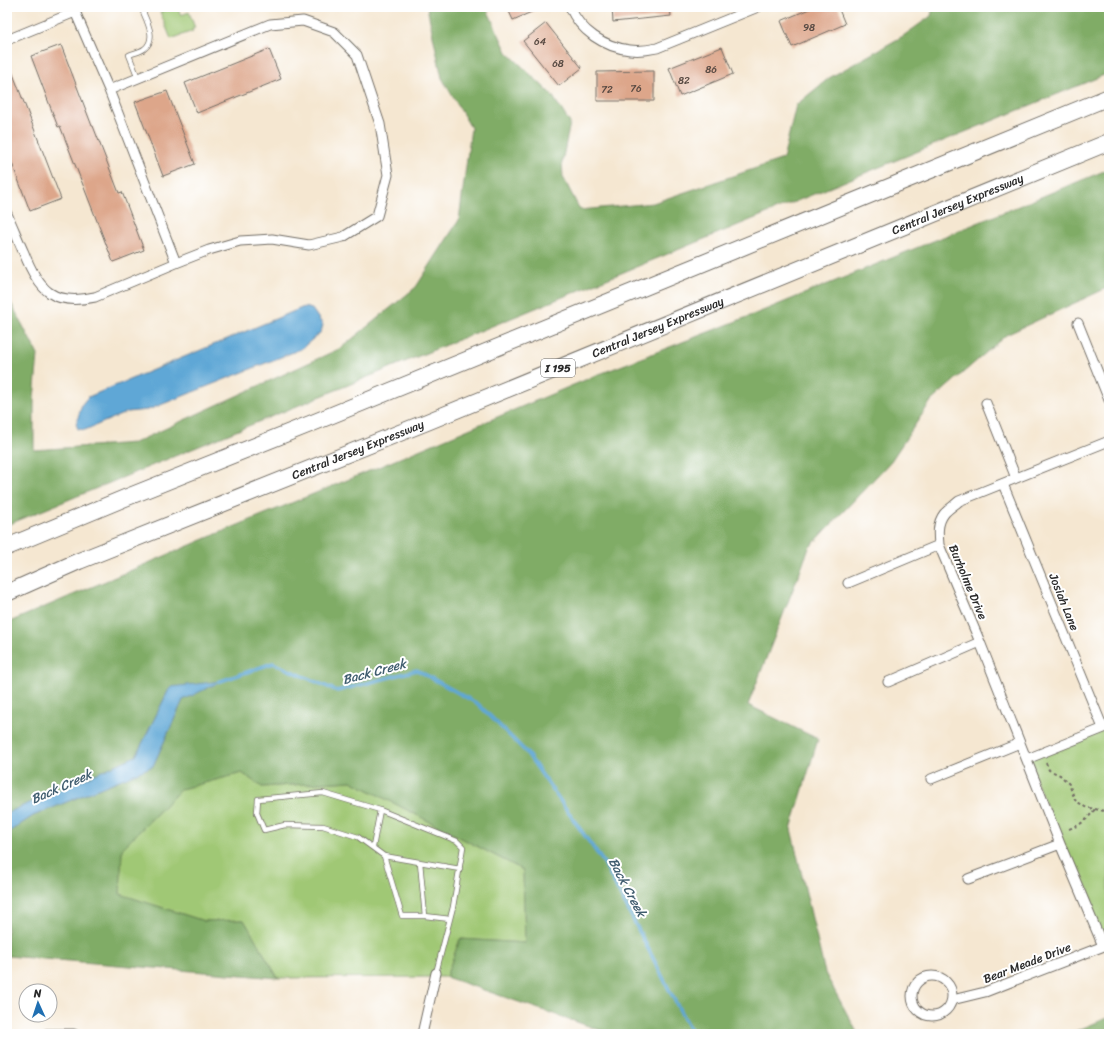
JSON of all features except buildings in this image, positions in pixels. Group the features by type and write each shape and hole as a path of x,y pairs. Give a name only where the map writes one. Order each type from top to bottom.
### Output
{"highway":[{"path":"7,547 1109,97"},
{"name":"Central Jersey Expressway","path":"7,593 93,555 427,422 1109,142"}],"street":[{"path":"570,7 581,25 592,35 618,48 631,50 658,48 758,7"},
{"path":"7,40 74,9 109,90 176,263"},
{"path":"7,214 31,271 42,288 57,297 81,300 95,297 209,250 240,241 272,239 309,245 343,237 377,216 388,175 380,124 357,55 334,32 303,22 270,24 109,90"},
{"path":"1078,323 1109,400"},
{"path":"986,403 1016,478"},
{"name":"Burholme Drive","path":"1106,945 1060,844 980,642 939,545 938,535 939,524 944,514 959,501 1109,441"},
{"name":"Josiah Lane","path":"1003,484 1106,727"},
{"path":"848,583 939,545"},
{"path":"888,682 980,642"},
{"path":"1027,759 1106,727"},
{"path":"931,780 1020,742"},
{"path":"968,879 1060,844"},
{"name":"Bear Meade Drive","path":"952,1000 985,992 1106,945"},
{"path":"422,1034 436,973"},
{"path":"933,975 940,977 950,985 952,1000 950,1006 945,1012 939,1015 928,1016 921,1013 914,1005 912,1000 912,990 916,982 922,978 933,975"},
{"path":"46,1034 74,1034"}],"lane":[{"path":"74,9 88,7"},
{"path":"138,78 129,56 144,49 151,43 152,36 141,7"},
{"path":"436,973 450,919 460,869 464,847 457,841 380,810 323,793 258,799 257,812 264,830 285,824 323,826 358,837 384,856 460,869"},
{"path":"373,847 380,810"},
{"path":"384,856 402,916 425,916 450,919"},
{"path":"420,862 425,916"}],"path":[{"path":"1046,763 1049,770 1060,775 1070,784 1075,800 1085,807 1109,812"},
{"path":"1069,830 1078,826 1089,818 1095,809"}],"green space":[{"path":"177,7 181,15 189,12 195,28 192,29 193,31 171,39 160,12"},
{"path":"427,7 486,7 507,52 552,95 570,123 562,162 563,177 580,210 653,203 783,159 796,105 829,78 903,36 931,16 933,7 1109,7 1109,73 7,525 7,295 38,355 34,399 34,450 134,443 341,348 416,287 459,220 471,128 442,78"},
{"path":"1109,169 1109,287 1006,335 931,401 891,461 809,548 748,705 818,739 791,829 825,973 858,1034 603,1034 603,1031 446,977 460,939 525,943 523,870 351,781 262,787 242,773 181,789 122,849 120,894 204,921 244,920 278,978 7,956 7,833 33,816 153,766 183,700 170,687 136,756 7,813 7,623 597,375 755,314"},
{"path":"1109,726 1109,945 1103,946 1027,759"},
{"path":"242,773 262,787 351,781 523,870 525,943 460,939 446,977 278,978 244,920 204,921 120,894 122,849 181,789"},
{"path":"1109,1017 1109,1034 1069,1034"}],"water":[{"path":"304,307 312,309 323,325 321,332 301,349 148,410 128,412 85,430 78,429 76,424 82,404 88,397"},
{"path":"222,681 183,700 153,766 33,816 7,833 7,813 136,756 170,687"}],"waterway":[{"name":"Back Creek","path":"218,682 273,663 337,691 417,670 478,704 526,752 604,863 692,1034"}]}
